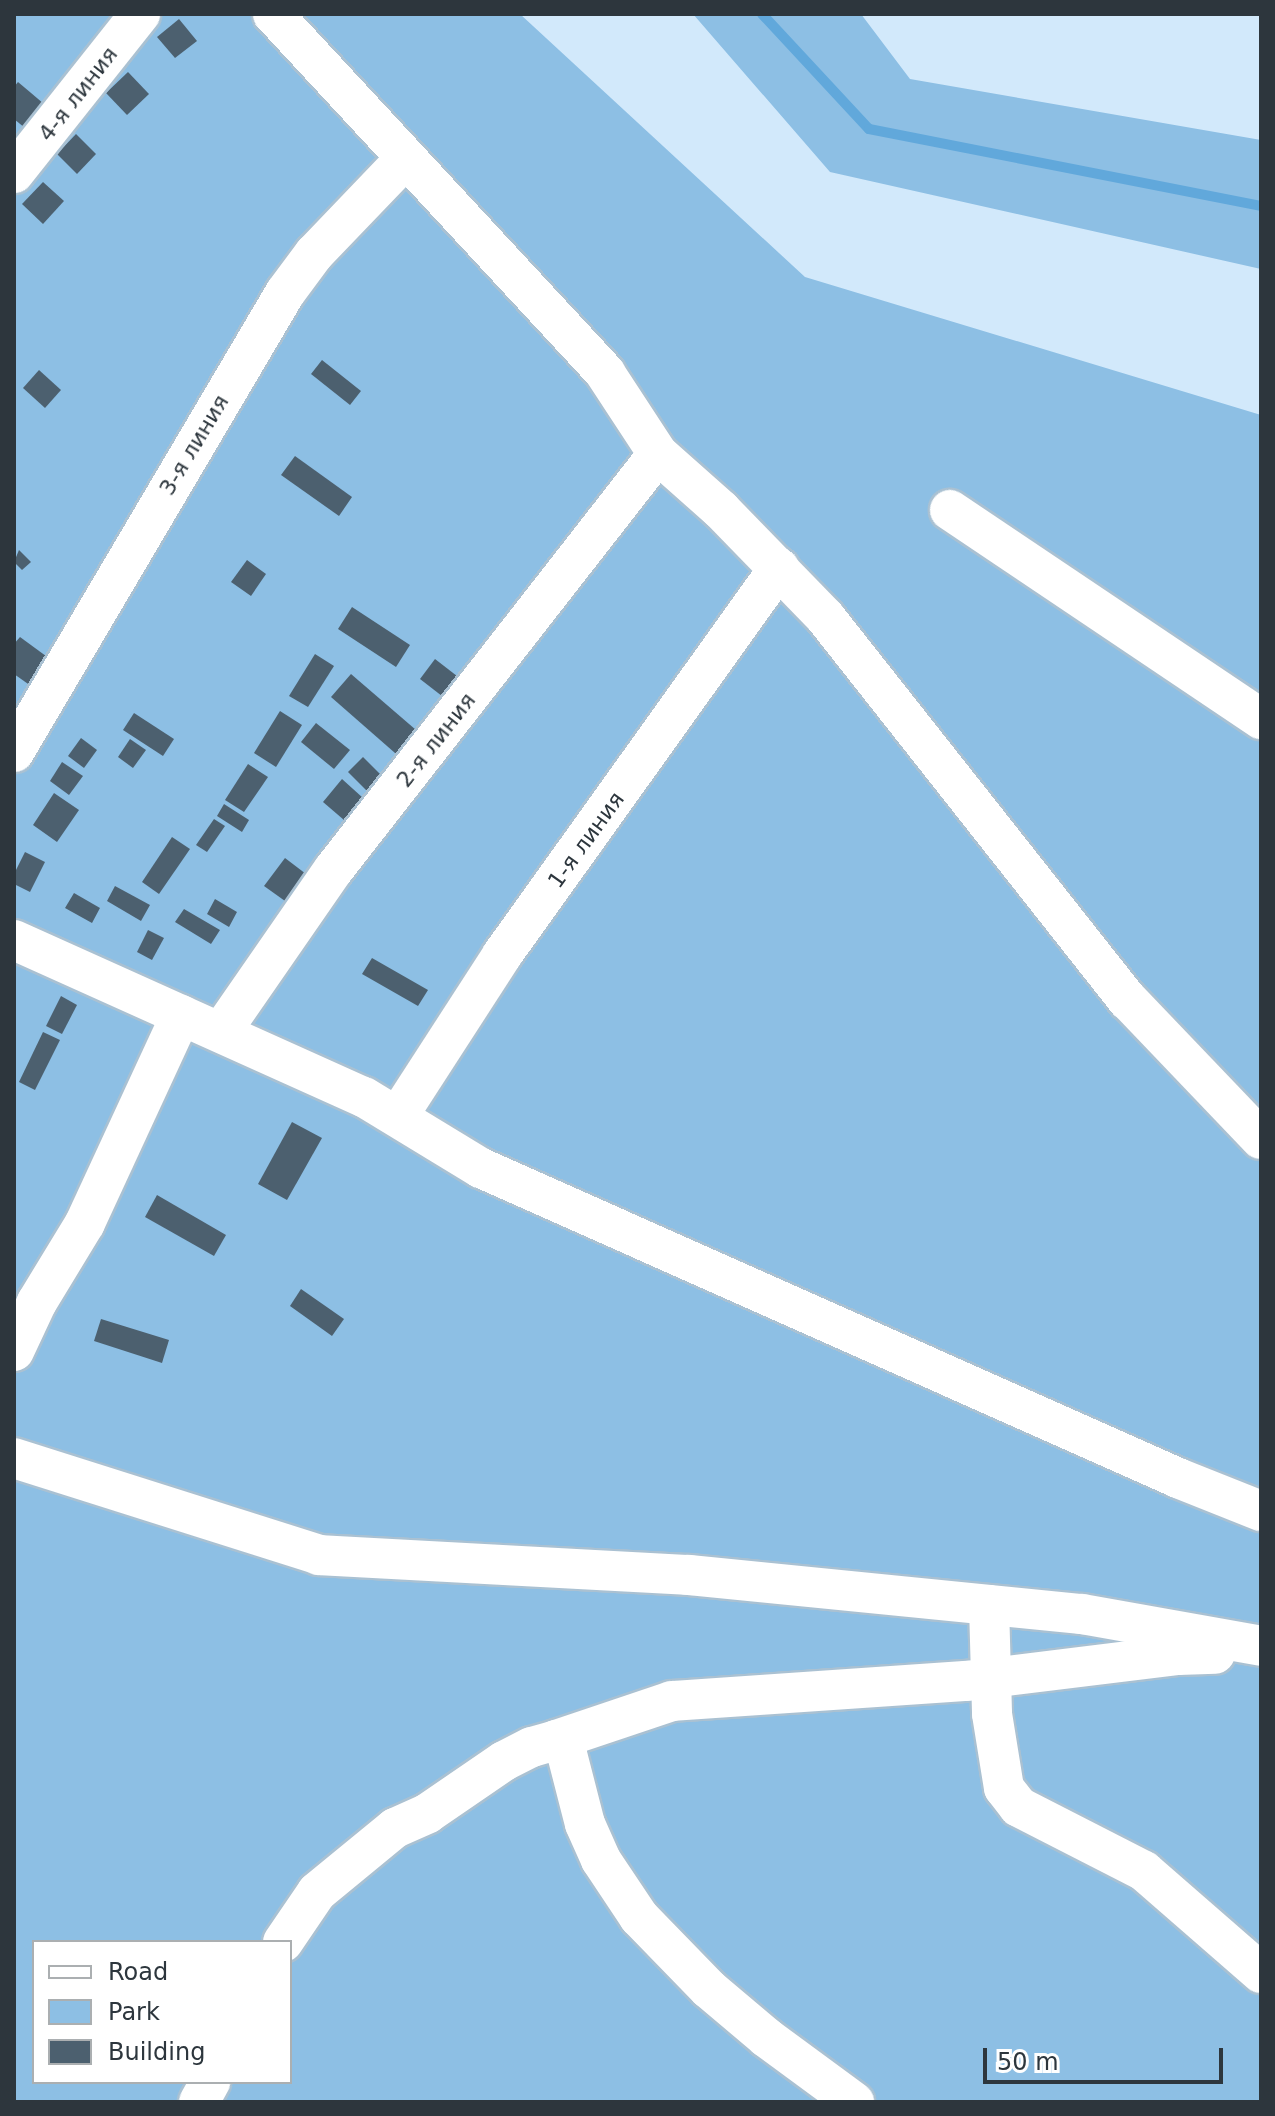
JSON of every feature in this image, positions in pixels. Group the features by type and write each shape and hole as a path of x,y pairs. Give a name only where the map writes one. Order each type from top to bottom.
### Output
{"street":[{"name":"4-я линия","path":"14,173 140,14"},
{"path":"273,14 404,160 605,373 658,454 779,568 825,617 1128,1000 1261,1139"},
{"name":"3-я линия","path":"14,752 285,293 314,254 404,160"},
{"name":"2-я линия","path":"221,1032 334,869 658,454"},
{"path":"950,510 1261,719"},
{"name":"1-я линия","path":"398,1116 502,955 779,568"},
{"path":"14,940 364,1097 481,1168 1261,1511"},
{"path":"14,1351 37,1302 85,1223 181,1015"},
{"path":"14,1458 319,1555 689,1575 1082,1614 1261,1646"},
{"path":"989,1605 998,1766 1004,1788 1019,1807 1144,1871 1261,1973"},
{"path":"284,1940 317,1892 395,1828 428,1813 518,1754 672,1701 991,1679 1178,1655 1261,1654"},
{"path":"556,1740 567,1754 574,1789 601,1860 639,1917 709,1989 767,2038 854,2102"}],"green space":[{"path":"14,14 520,14 805,277 1261,415 1261,2102 14,2102"},
{"path":"693,14 861,14 910,79 1261,140 1261,269 830,172"}],"building":[{"path":"179,19 197,41 175,58 157,37"},
{"path":"128,72 149,94 127,115 106,93"},
{"path":"18,82 50,109 30,132 14,119 14,87"},
{"path":"76,134 96,154 77,174 57,154"},
{"path":"43,182 64,201 43,224 22,204"},
{"path":"322,360 361,391 350,405 311,374"},
{"path":"39,370 61,390 45,408 23,388"},
{"path":"295,456 352,497 339,516 281,475"},
{"path":"19,550 31,562 22,570 14,562"},
{"path":"247,560 266,574 251,596 231,582"},
{"path":"352,607 410,645 396,667 338,629"},
{"path":"20,637 50,659 31,686 14,674 14,644"},
{"path":"315,654 334,666 308,707 289,696"},
{"path":"435,659 466,683 451,703 420,679"},
{"path":"351,674 423,736 403,760 331,697"},
{"path":"280,711 302,725 276,767 254,753"},
{"path":"134,713 174,739 163,756 123,730"},
{"path":"316,723 350,750 334,769 301,742"},
{"path":"81,738 97,750 84,768 68,756"},
{"path":"130,739 146,750 133,768 118,757"},
{"path":"363,757 382,776 367,791 348,772"},
{"path":"62,762 83,776 69,795 50,781"},
{"path":"248,764 268,777 244,812 225,800"},
{"path":"342,779 363,798 344,820 323,802"},
{"path":"54,793 79,810 57,842 33,825"},
{"path":"224,804 249,820 242,832 217,816"},
{"path":"214,819 225,826 207,852 196,845"},
{"path":"172,837 190,849 159,894 142,882"},
{"path":"25,852 45,862 30,892 14,884 14,874"},
{"path":"285,858 306,874 285,901 264,886"},
{"path":"115,886 150,905 141,921 107,901"},
{"path":"74,893 100,908 92,923 65,908"},
{"path":"215,899 237,912 229,927 207,914"},
{"path":"184,909 220,930 211,944 175,922"},
{"path":"148,930 164,938 152,960 137,952"},
{"path":"372,958 428,990 418,1006 362,974"},
{"path":"61,996 77,1005 62,1034 46,1026"},
{"path":"43,1032 60,1040 35,1090 19,1082"},
{"path":"292,1122 322,1138 287,1200 258,1184"},
{"path":"157,1195 226,1235 214,1256 145,1217"},
{"path":"301,1289 344,1319 332,1336 290,1306"},
{"path":"101,1319 169,1340 162,1363 94,1341"}],"waterway":[{"path":"762,14 869,129 1261,206"}]}
